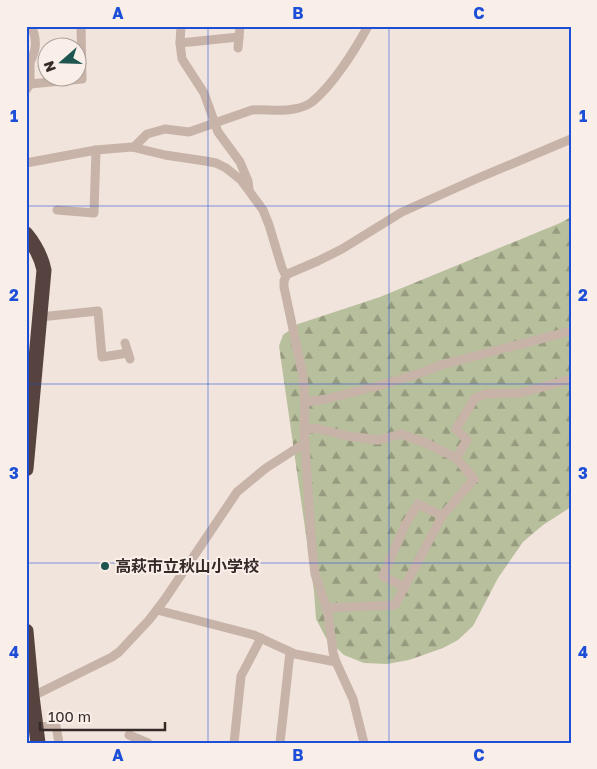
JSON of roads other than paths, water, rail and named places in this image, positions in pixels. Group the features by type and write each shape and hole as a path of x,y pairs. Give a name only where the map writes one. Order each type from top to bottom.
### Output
{"highway":[{"path":"26,234 42,259 44,270 26,469"},
{"path":"27,639 29,697 38,743"}],"street":[{"path":"31,26 36,40 32,58 28,63 28,87 82,79 81,26"},
{"path":"181,26 180,43 182,59 204,93 218,132 243,167 250,192"},
{"path":"238,48 240,26"},
{"path":"134,147 146,134 165,129 189,132 252,110 287,110 311,103 341,69 368,26"},
{"path":"180,43 239,38"},
{"path":"364,743 352,699 333,652 326,608 316,580 312,549 304,430 305,402 302,368 290,323 284,281 290,273 342,249 402,212 571,139"},
{"path":"26,163 96,150 134,147 165,155 216,163 241,180 263,210 286,276"},
{"path":"57,210 94,212 96,150"},
{"path":"40,317 98,311 102,357 129,356 125,343"},
{"path":"305,402 326,399 378,386 441,365 571,331"},
{"path":"456,458 467,440 456,429 475,398 486,394 520,393 571,379"},
{"path":"304,430 315,428 348,436 378,440 401,434 426,443 456,458 474,479 442,516 394,605 326,608"},
{"path":"29,697 119,652 157,610 237,492 266,468 305,442"},
{"path":"404,587 383,576 405,526 418,504 442,516"},
{"path":"157,610 261,638 295,654 336,662"},
{"path":"234,743 241,676 261,638"},
{"path":"280,743 290,652"},
{"path":"36,727 56,726 59,743"},
{"path":"129,734 147,743"}],"place":[{"name":"高萩市立秋山小学校","path":"105,566"}]}
